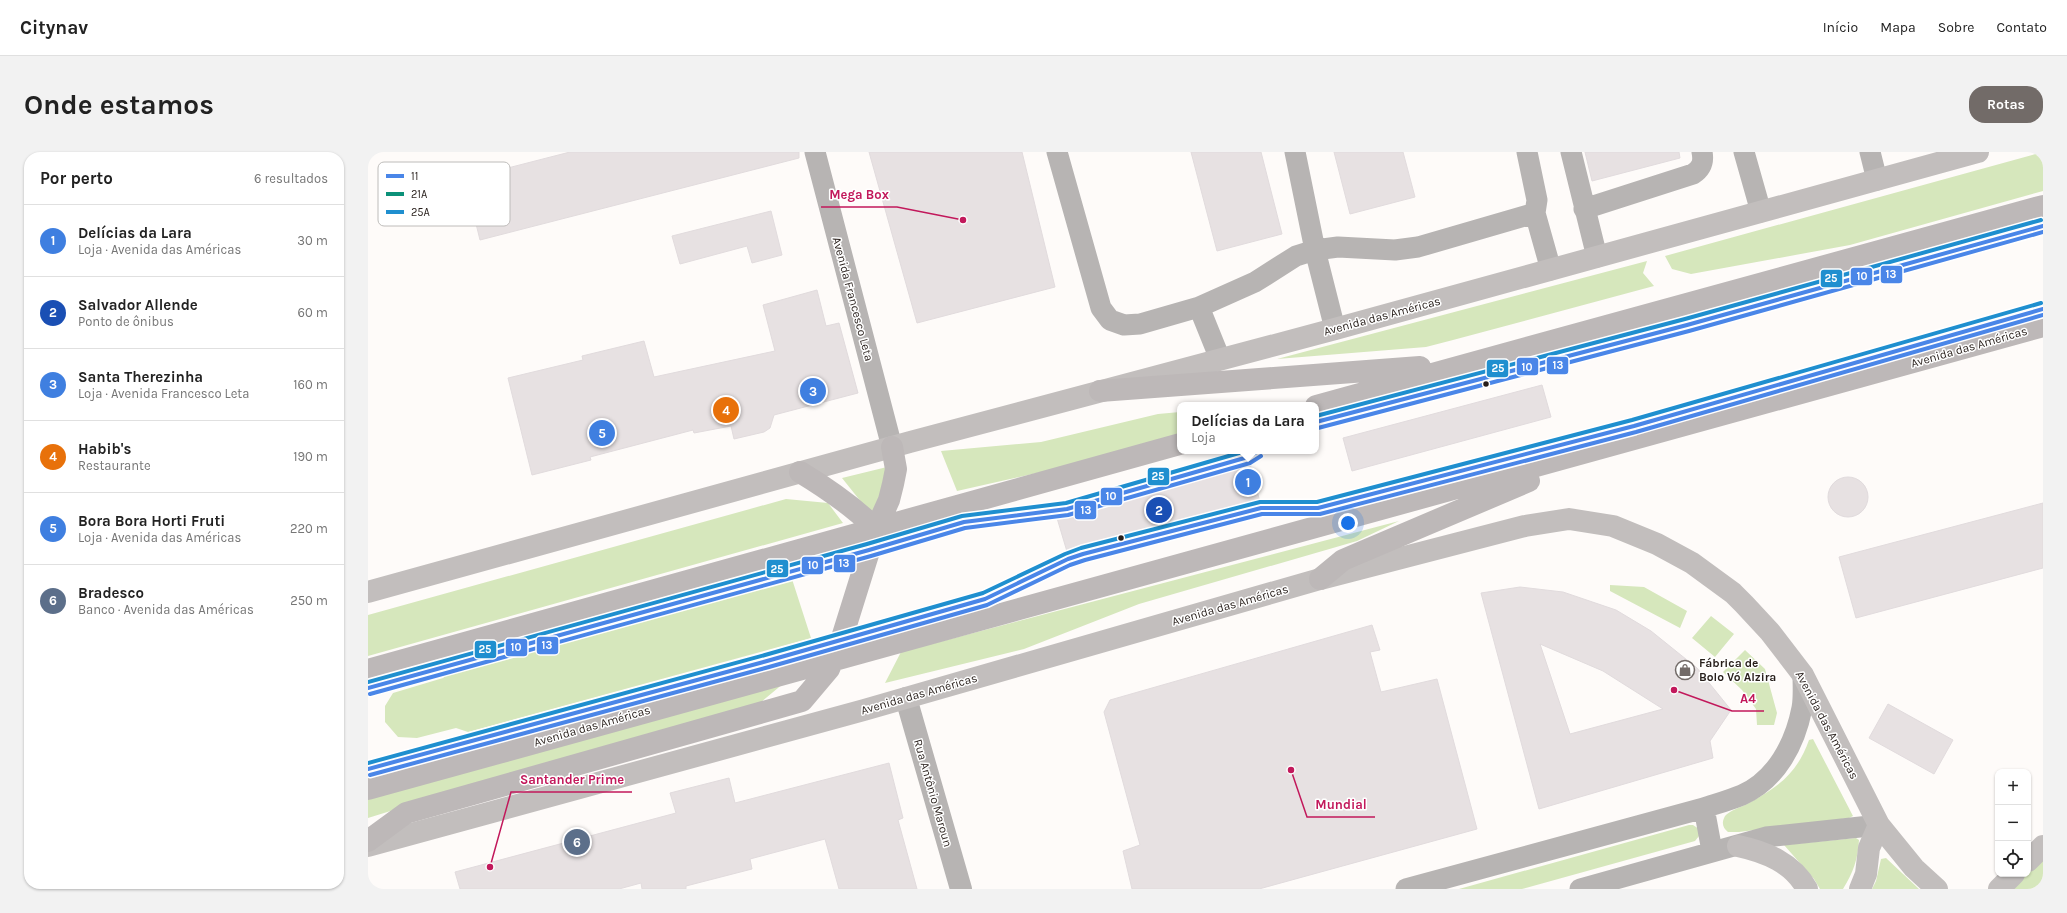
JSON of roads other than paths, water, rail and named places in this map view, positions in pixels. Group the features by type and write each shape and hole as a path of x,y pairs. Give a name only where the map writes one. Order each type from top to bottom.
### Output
{"highway":[{"path":"1319,405 2043,206"},
{"name":"Avenida das Américas","path":"368,789 1560,461 2043,326"},
{"path":"1100,391 1467,364"},
{"path":"368,670 1177,445"},
{"path":"368,841 406,813 802,701 819,683 834,660 876,529 889,500 896,469 892,447"},
{"path":"1320,579 1343,560 1537,478 1560,461"},
{"path":"800,472 841,498 876,529"}],"main road":[{"name":"Avenida das Américas","path":"368,592 800,472 1335,329 1978,152"},
{"name":"Avenida das Américas","path":"368,846 906,698 1320,579 1525,526 1569,519 1591,521 1613,526 1634,534 1692,563 1733,593 1744,604 1770,632 1803,675 1879,825 1914,868 1937,889"},
{"path":"1860,889 1866,874 1869,848 1879,825"},
{"path":"1738,846 1764,852 1787,866 1802,881 1807,889"},
{"path":"2031,858 2043,846"},
{"path":"1999,889 2011,877"}],"street":[{"name":"Avenida Francesco Leta","path":"815,152 892,447"},
{"path":"1057,152 1101,308 1110,320 1124,325 1140,324 1199,308 1255,282 1296,256 1315,250 1338,247 1396,250 1418,247 1535,213"},
{"path":"1295,152 1315,250 1335,329"},
{"path":"1526,152 1537,200 1535,213 1551,270"},
{"path":"1571,152 1597,257"},
{"path":"1584,209 1693,174 1700,170 1704,160 1702,152"},
{"path":"1744,152 1761,212"},
{"path":"1870,152 1877,180"},
{"path":"1199,308 1220,359"},
{"path":"1406,889 1704,808 1742,795 1764,782 1781,761 1795,738 1802,707 1803,675"},
{"name":"Rua Antônio Maroun","path":"906,698 960,889"},
{"path":"1704,808 1712,851"},
{"path":"1580,889 1766,837 1879,825"}],"place":[{"name":"Mega Box","path":"963,220"},
{"name":"Santa Therezinha","path":"813,391"},
{"name":"Habib's","path":"726,410"},
{"name":"Bora Bora Horti Fruti","path":"602,433"},
{"name":"Delícias da Lara","path":"1248,482"},
{"name":"Salvador Allende","path":"1159,510"},
{"name":"Fábrica de Bolo Vó Alzira","path":"1685,670"},
{"name":"A4","path":"1674,690"},
{"name":"Mundial","path":"1291,770"},
{"name":"Bradesco","path":"577,842"},
{"name":"Santander Prime","path":"490,867"}]}
